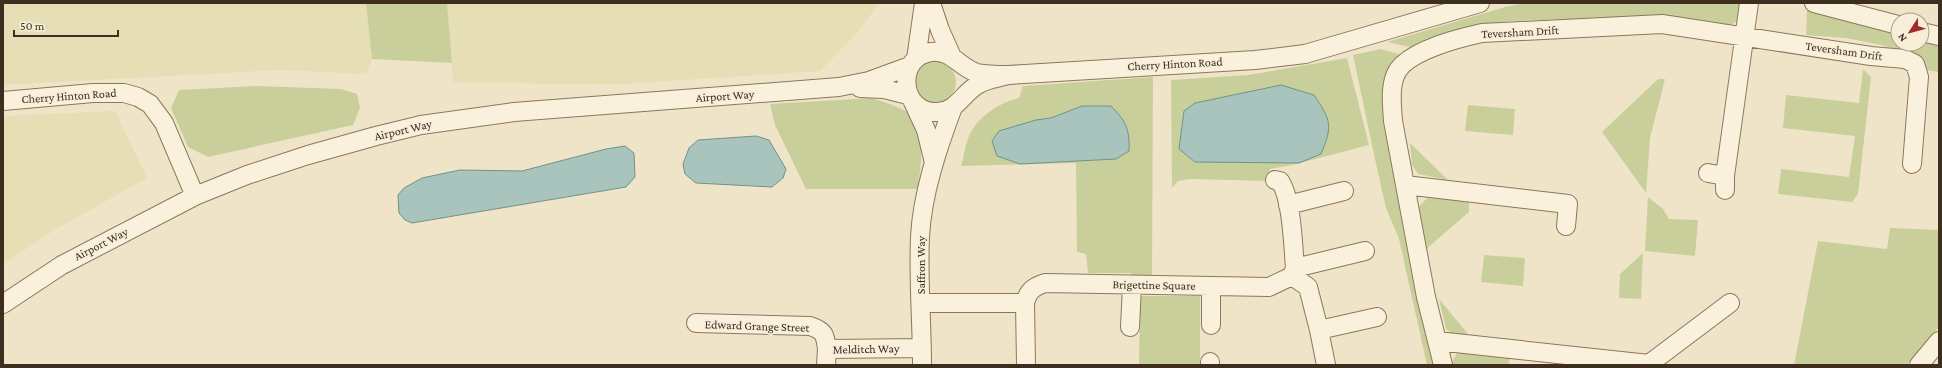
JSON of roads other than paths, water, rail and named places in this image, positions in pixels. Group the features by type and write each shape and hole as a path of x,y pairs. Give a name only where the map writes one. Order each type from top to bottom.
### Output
{"street":[{"path":"924,3 913,62 905,80 911,99 926,130 935,166"},
{"path":"931,3 940,30 966,78 965,90 954,106"},
{"name":"Cherry Hinton Road","path":"1008,76 1255,60 1305,54 1480,3"},
{"path":"1719,180 1731,145 1749,3"},
{"path":"1814,3 1890,23"},
{"name":"Teversham Drift","path":"1443,365 1426,297 1393,121 1392,96 1398,70 1407,62 1422,53 1455,40 1490,32 1662,24 1744,38 1871,56 1905,59 1914,64 1919,76 1912,164"},
{"path":"913,62 930,52 938,52 955,58 977,73 1008,76"},
{"name":"Airport Way","path":"840,87 869,81 913,62"},
{"path":"911,99 920,108 936,112 954,106 968,91 979,83 1008,76"},
{"name":"Airport Way","path":"3,304 62,265 195,196 247,175 308,154 421,125 514,112 840,87 884,89 911,99"},
{"name":"Cherry Hinton Road","path":"3,101 93,93 124,93 138,97 150,104 164,123 195,196"},
{"name":"Saffron Way","path":"922,356 920,237 927,193 935,166 939,144 954,106"},
{"path":"1276,180 1280,181 1284,187 1288,205 1294,272 1308,287 1326,365"},
{"path":"1405,185 1568,204 1566,226"},
{"path":"1288,205 1344,191"},
{"name":"Brigettine Square","path":"1025,303 1030,290 1045,283 1269,287 1294,272 1365,251"},
{"path":"1130,327 1132,285"},
{"path":"1211,286 1211,325"},
{"path":"921,303 1025,303 1026,365"},
{"path":"1437,341 1649,364 1730,303"},
{"path":"1319,330 1377,317"},
{"name":"Edward Grange Street","path":"696,323 810,326 820,330 826,337 826,357"},
{"path":"1919,365 1939,341"},
{"name":"Melditch Way","path":"826,357 922,356"}],"water":[{"path":"1281,85 1314,95 1324,111 1327,117 1329,130 1321,154 1299,163 1195,162 1179,149 1184,111 1195,103"},
{"path":"1082,106 1111,106 1124,121 1128,131 1129,151 1116,159 1020,164 997,156 992,141 999,131 1036,120 1051,118"},
{"path":"756,136 769,140 786,169 783,178 772,187 696,183 685,174 683,164 689,148 698,140"},
{"path":"625,146 634,153 635,177 626,187 412,223 405,220 399,213 398,195 404,188 422,178 460,170 522,171 606,149"}]}
